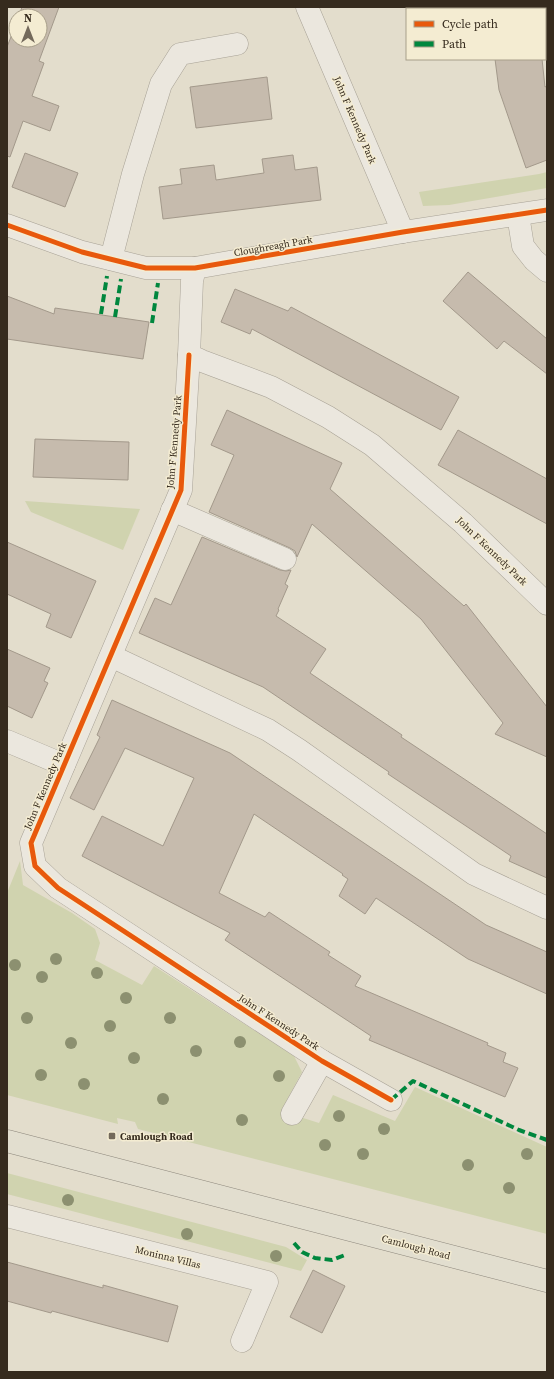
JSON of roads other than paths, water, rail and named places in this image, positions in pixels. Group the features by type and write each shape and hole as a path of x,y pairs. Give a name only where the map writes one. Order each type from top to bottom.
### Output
{"main road":[{"name":"Camlough Road","path":"7,1141 547,1282"}],"street":[{"name":"John F Kennedy Park","path":"307,7 402,232"},
{"path":"111,259 133,174 162,84 180,54 237,44"},
{"name":"Cloughreagh Park","path":"7,225 82,252 146,268 195,268 402,232 547,210"},
{"path":"518,215 524,246 534,260 547,271"},
{"name":"John F Kennedy Park","path":"195,268 192,281 190,355 181,490 31,843 35,866 58,888 322,1061 391,1100"},
{"name":"John F Kennedy Park","path":"190,355 271,387 328,418 372,445 463,523 547,604"},
{"path":"172,510 285,559"},
{"path":"111,656 268,730 299,750 474,874 547,908"},
{"path":"7,741 64,765"},
{"path":"292,1114 322,1061"},
{"name":"Moninna Villas","path":"7,1216 267,1282 242,1341"}],"place":[{"name":"Camlough Road","path":"112,1136"}]}
